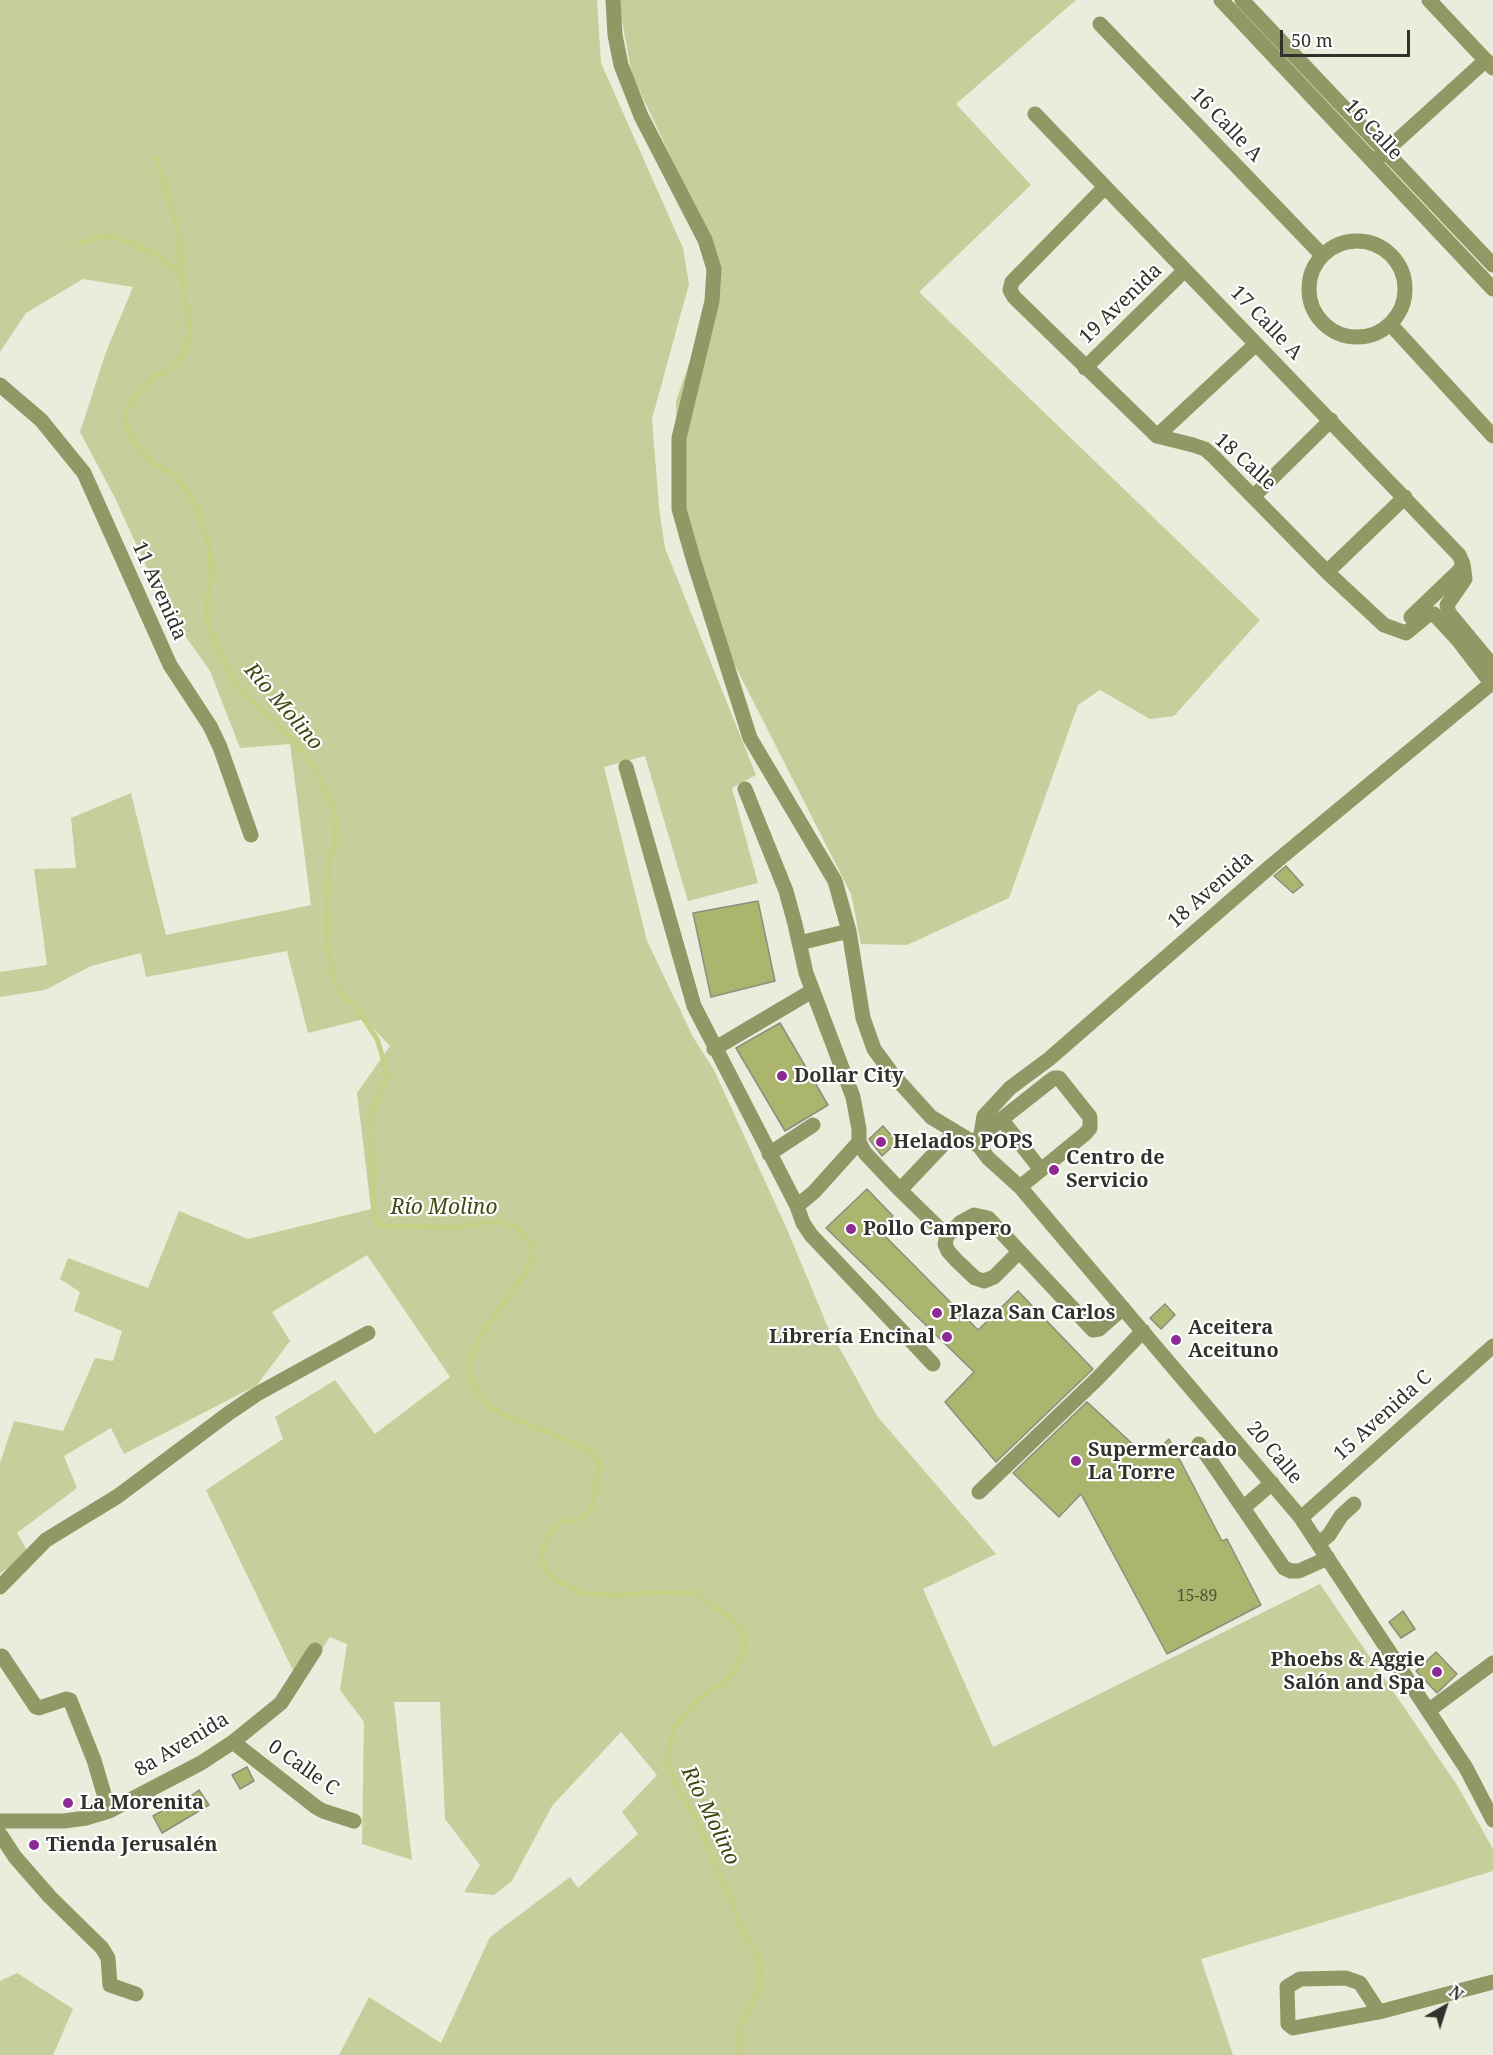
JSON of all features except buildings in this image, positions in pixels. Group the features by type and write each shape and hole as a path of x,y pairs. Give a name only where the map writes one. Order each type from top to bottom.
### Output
{"street":[{"name":"20 Calle","path":"613,0 615,35 621,65 641,116 705,240 714,269 712,301 679,438 679,508 693,562 750,738 835,880 849,931 863,1018 874,1049 893,1075 931,1117 955,1132 979,1141 988,1158 1020,1187 1301,1518 1466,1768 1493,1820"},
{"name":"16 Calle","path":"1221,0 1249,8 1493,289"},
{"path":"1379,157 1489,64 1429,0"},
{"name":"16 Calle A","path":"1101,24 1322,255"},
{"name":"17 Calle A","path":"1035,114 1405,497 1459,555 1463,564"},
{"name":"16 Calle","path":"1379,157 1493,266"},
{"name":"18 Calle","path":"1105,187 1012,282 1010,290 1014,297 1157,436 1204,449 1254,496 1327,572 1384,625 1393,630"},
{"path":"1356,240 1376,243 1392,254 1403,271 1406,290 1402,309 1391,325 1372,335 1351,337 1331,330 1316,315 1309,294 1311,273 1322,255 1338,244 1356,240"},
{"name":"19 Avenida","path":"1085,368 1185,270"},
{"path":"1391,325 1493,436"},
{"path":"1157,436 1256,344"},
{"name":"11 Avenida","path":"0,385 41,420 84,473 170,665 210,726 220,747 251,835"},
{"path":"1254,496 1330,420"},
{"path":"1327,572 1405,497"},
{"path":"1393,630 1403,625 1432,599 1463,564"},
{"path":"1463,564 1465,579 1461,588 1452,595 1447,605 1449,613 1493,666"},
{"path":"1393,630 1406,633 1428,615 1434,614 1492,683"},
{"name":"18 Avenida","path":"979,1141 984,1116 1010,1088 1049,1059 1272,865 1492,683"},
{"path":"626,768 694,1006 797,1206 803,1223 811,1235 933,1364"},
{"path":"745,789 786,891 806,974 853,1097 859,1142 865,1153 947,1236"},
{"path":"799,944 849,931"},
{"path":"714,1048 812,991"},
{"path":"979,1141 1054,1078 1059,1078 1090,1117 1090,1128 1020,1187"},
{"path":"1002,1120 1041,1170"},
{"path":"769,1154 813,1125"},
{"path":"900,1190 955,1132"},
{"path":"797,1206 814,1192 859,1142"},
{"path":"1019,1252 994,1277 984,1281 975,1278 948,1251 945,1244 947,1236 962,1222 974,1215 988,1218 1093,1330 1099,1329 1123,1308"},
{"path":"979,1492 1098,1378 1143,1331"},
{"path":"0,1587 46,1540 118,1496 229,1413 257,1394 368,1333"},
{"name":"15 Avenida C","path":"1301,1518 1493,1346"},
{"path":"1198,1444 1284,1568 1299,1571 1328,1558"},
{"path":"1243,1508 1272,1483"},
{"path":"1318,1544 1329,1535 1341,1516 1354,1504"},
{"name":"8a Avenida","path":"0,1821 64,1821 86,1818 109,1811 201,1763 281,1703 315,1650"},
{"path":"2,1656 36,1707 70,1700 94,1760 109,1811"},
{"path":"1428,1711 1493,1663"},
{"name":"0 Calle C","path":"232,1742 316,1807 354,1821"},
{"path":"0,1834 15,1857 50,1897 102,1948 108,1958 110,1985 135,1994"},
{"path":"1379,2012 1360,1983 1346,1978 1300,1979 1287,1987 1288,2024 1293,2028 1379,2012 1493,1982"}],"green space":[{"path":"0,0 597,0 601,63 683,248 689,284 652,419 659,507 665,548 756,775 732,788 758,883 688,901 645,756 604,767 647,941 693,1037 714,1070 786,1227 827,1325 877,1416 996,1554 923,1589 993,1747 1320,1584 1457,1785 1493,1849 1493,1871 1201,1959 1233,2055 339,2055 369,1997 441,2043 490,1937 570,1877 578,1888 638,1834 622,1812 657,1775 621,1732 552,1806 512,1881 494,1895 464,1892 480,1865 445,1819 440,1702 394,1702 412,1860 362,1844 364,1722 340,1690 347,1644 330,1637 299,1683 206,1490 283,1439 275,1417 335,1380 375,1434 450,1377 367,1255 272,1312 290,1341 257,1385 124,1454 111,1428 64,1456 77,1488 17,1533 30,1556 0,1573 0,1463 14,1421 63,1431 95,1358 113,1361 122,1331 74,1311 80,1292 60,1279 68,1258 148,1288 179,1211 248,1239 371,1209 357,1093 390,1046 364,1019 308,1033 287,951 146,977 141,953 91,966 45,990 0,997 0,972 47,965 34,869 76,868 71,818 131,793 166,935 311,905 290,744 240,748 210,671 172,617 114,496 80,432 106,352 133,287 83,279 26,313 0,352"},
{"path":"618,0 1076,0 956,104 1031,185 919,292 1260,620 1174,716 1150,719 1100,690 1078,705 1009,898 907,945 861,944 851,894 711,618 678,500 676,401 711,300 710,239 632,75"},
{"path":"17,1973 73,2009 53,2055 0,2055 0,1981"}],"waterway":[{"name":"Río Molino","path":"156,157 180,236 181,274 189,337 183,355 170,370 152,378 135,397 126,410 125,423 133,440 145,456 173,474 197,507 210,549 211,575 206,611 209,627 233,680 238,688 294,741 316,770 336,818 335,843 330,856 326,931 329,954 335,984 356,1007 377,1039 387,1077 371,1114 374,1217 382,1226 461,1227 493,1221 517,1227 532,1244 532,1258 522,1277 479,1338 469,1359 469,1373 478,1392 489,1406 507,1416 586,1448 599,1462 596,1490 590,1510 580,1519 560,1523 548,1536 541,1555 546,1571 559,1582 582,1593 615,1595 694,1593 728,1616 741,1631 745,1645 736,1668 725,1682 698,1699 674,1728 666,1762 679,1791 696,1819 746,1937 756,1952 761,1968 760,1989 740,2027 738,2042 741,2055"},
{"path":"79,243 109,236 129,242 158,256 181,274"}],"place":[{"name":"Dollar City","path":"782,1076"},
{"name":"Helados POPS","path":"881,1142"},
{"name":"Centro de Servicio","path":"1054,1170"},
{"name":"Pollo Campero","path":"851,1229"},
{"name":"Plaza San Carlos","path":"937,1313"},
{"name":"Librería Encinal","path":"947,1337"},
{"name":"Aceitera Aceituno","path":"1176,1340"},
{"name":"Supermercado La Torre","path":"1076,1461"},
{"name":"Phoebs & Aggie Salón and Spa","path":"1437,1672"},
{"name":"La Morenita","path":"68,1803"},
{"name":"Tienda Jerusalén","path":"34,1845"}]}
